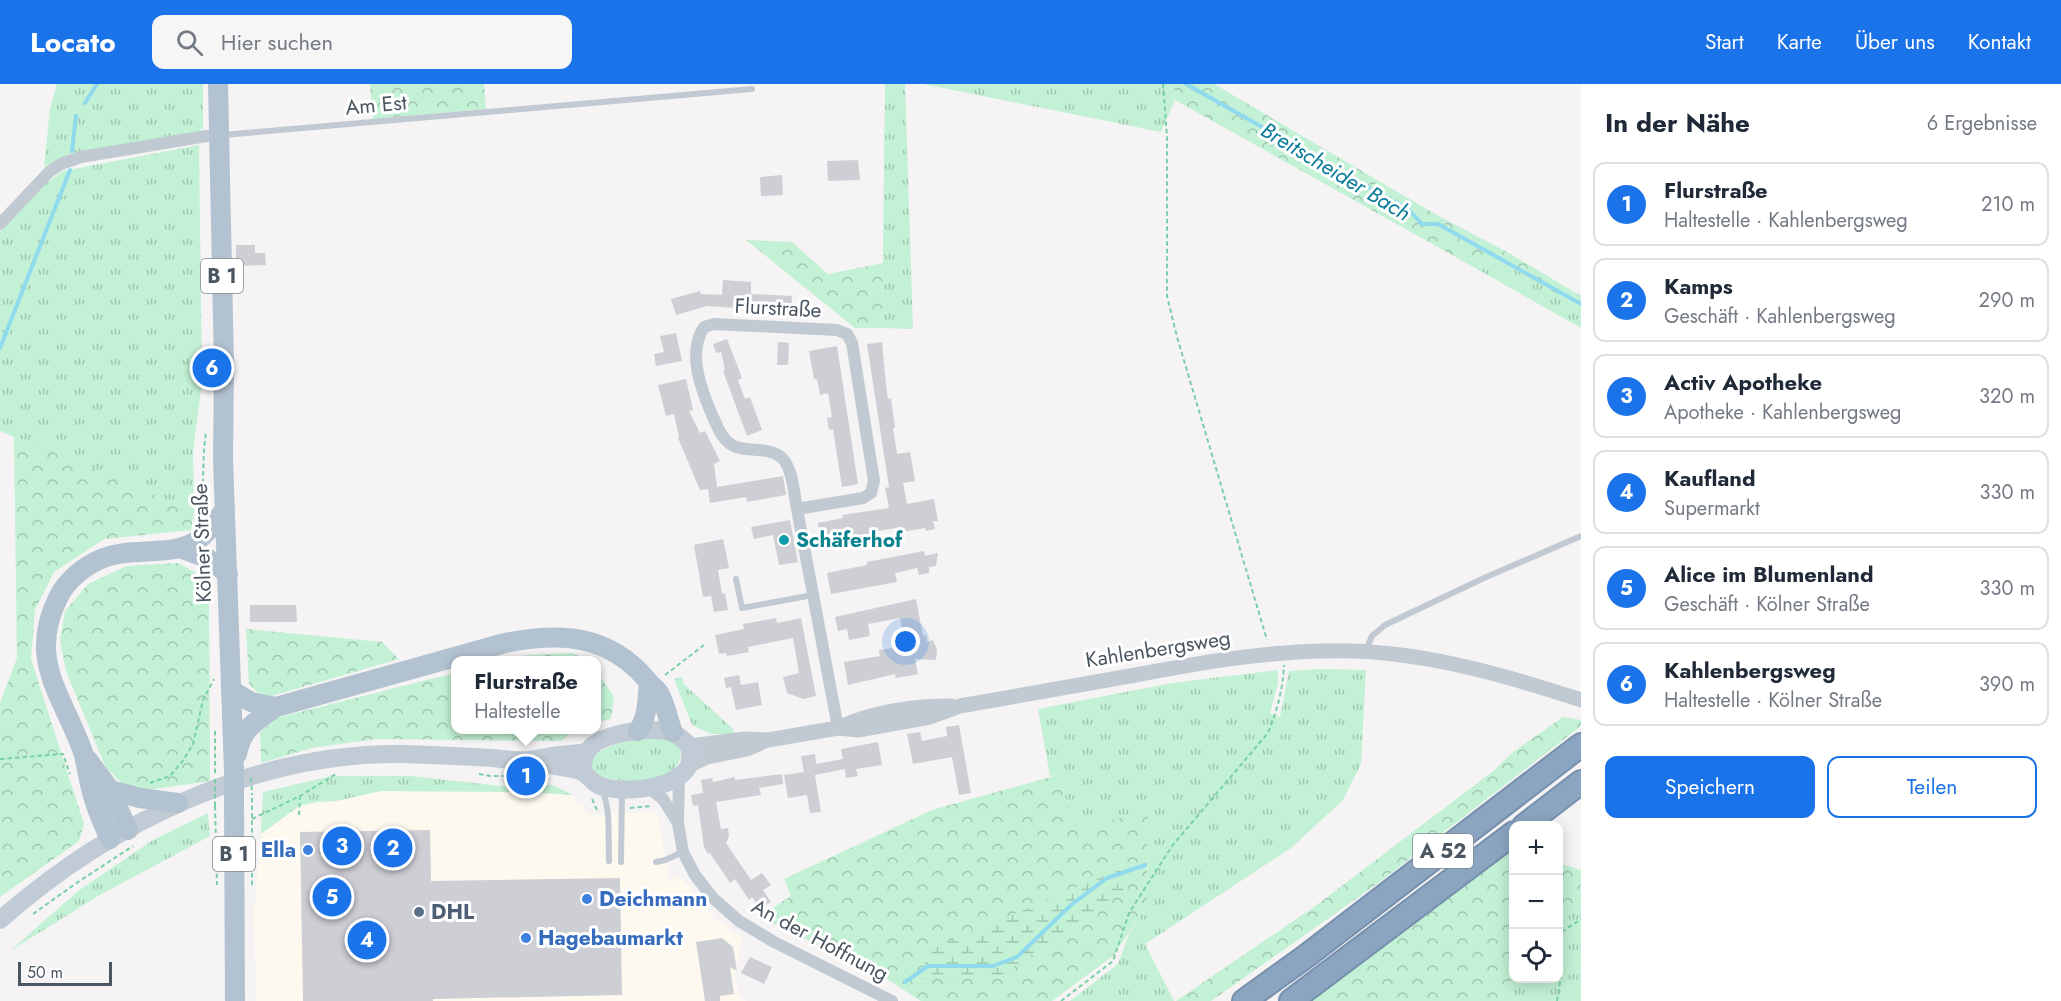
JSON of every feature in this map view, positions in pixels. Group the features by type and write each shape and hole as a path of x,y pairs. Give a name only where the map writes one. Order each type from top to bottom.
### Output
{"highway":[{"name":"A 52","path":"1244,1001 1305,957 1581,745"},
{"path":"1529,821 1581,782"},
{"name":"A 52","path":"1291,1001 1509,837"}],"main road":[{"name":"Kölner Straße","path":"218,84 225,509 231,690 225,774 234,800 235,1001"},
{"path":"119,834 92,794 83,753 48,669 45,643 49,615 60,593 75,575 100,559 125,552 180,548 206,534 225,509"},
{"path":"180,548 207,558 228,573"},
{"path":"458,656 534,637 565,637 600,644 635,666 659,693 673,732 690,746 684,771"},
{"path":"225,774 244,731 276,707 451,658"},
{"path":"638,731 644,723 649,683"},
{"path":"231,690 251,702 276,707"},
{"path":"0,920 54,878 119,834 178,803 255,775 348,757 399,754 530,760 586,752 603,740 638,731 673,732"},
{"path":"583,771 586,752"},
{"path":"83,753 110,790 119,834"},
{"path":"530,760 553,767 583,771 598,785"},
{"name":"Kahlenbergsweg","path":"598,785 623,789 649,788 665,783 684,771"},
{"path":"110,790 130,796 178,803"}],"street":[{"path":"0,224 49,172 61,164 81,157 207,136 219,136"},
{"name":"Flurstraße","path":"797,509 863,498 872,493 874,482 852,342 847,334 837,330 714,324 704,327 698,337 696,368 702,393 722,437 736,447 773,452 783,459 788,470 838,728"},
{"name":"Kahlenbergsweg","path":"690,746 745,739 768,740 838,728 858,719 928,706 960,706 1185,666 1278,654 1324,651 1365,652 1466,667 1523,681 1581,700"},
{"name":"Kahlenbergsweg","path":"684,771 707,757 747,749 768,740"},
{"name":"An der Hoffnung","path":"684,771 678,823 683,852 695,875 713,898 739,921 774,942 892,1001"},
{"name":"An der Hoffnung","path":"649,788 663,799 678,823"}],"lane":[{"name":"Am Est","path":"219,136 752,89"},
{"path":"1365,652 1372,636 1385,625 1484,578 1581,536"},
{"path":"736,579 742,608 813,595"},
{"path":"598,785 604,795 609,861"},
{"path":"621,862 620,814 623,789"},
{"path":"656,862 683,852"}],"path":[{"path":"1061,1001 1113,961 1129,913 1172,846 1268,733 1283,681 1278,654 1177,338 1167,296 1167,137 1163,84"},
{"path":"649,683 667,674 704,645"},
{"path":"130,796 134,790 170,776 182,762 193,744 203,700 215,677"},
{"path":"0,759 63,754 70,774"},
{"path":"215,806 225,774"},
{"path":"252,819 300,796 337,774"},
{"path":"298,815 300,796"},
{"path":"1563,931 1581,919"},
{"path":"1557,1001 1560,983"}],"shaded area":[{"path":"381,791 524,792 574,795 575,803 582,805 587,815 657,812 670,882 680,876 716,920 742,938 735,978 739,997 746,1001 256,1001 254,912 261,834 299,806"}],"green space":[{"path":"57,84 203,84 203,128 196,134 70,154 44,167 50,109"},
{"path":"370,84 484,84 486,109 373,119"},
{"path":"885,84 905,84 913,329 882,328"},
{"path":"923,84 1173,84 1175,100 1161,132"},
{"path":"1173,84 1214,84 1435,214 1509,253 1581,296 1581,308 1504,263 1483,259 1461,260 1175,100"},
{"path":"199,145 202,383 193,451 194,511 0,431 0,232 44,185 63,171"},
{"path":"746,240 792,242 828,274 883,263 882,328 855,328"},
{"path":"1483,259 1504,263 1581,308 1581,328 1461,260"},
{"path":"14,436 194,511 191,530 104,539 54,572 35,610 31,659 84,824 79,841 0,897 0,703 17,658"},
{"path":"179,563 194,572 209,593 210,781 147,790 124,785 106,768 66,671 60,640 65,611 88,584 127,566"},
{"path":"246,629 382,642 399,659 268,697 259,694 249,684"},
{"path":"573,653 578,656 524,656"},
{"path":"1278,670 1278,683 1270,713 1280,717 1289,671 1366,670 1361,764 1343,800 1291,848 1145,944 1174,1001 1070,1001 1118,964 1129,934 1147,906 1148,811 1075,829 1058,775 1050,776 1038,709 1172,683"},
{"path":"451,674 451,734 570,734 561,741 376,739 312,748 261,763 260,732 276,718"},
{"path":"682,677 684,684 733,729 734,734 711,734 692,725 674,679"},
{"path":"601,678 614,697 611,719 601,721"},
{"path":"1563,717 1581,720 1581,726 1377,884 1211,1001 1176,1001 1314,907 1492,772 1513,752"},
{"path":"667,738 681,749 676,767 668,773 647,780 623,781 592,772 588,760 608,748 626,742"},
{"path":"1058,775 1075,829 1148,811 1147,906 1113,956 1052,1001 921,1001 876,972 759,917 791,896 784,879 932,810"},
{"path":"332,776 411,776 527,789 552,785 574,795 524,792 381,791 299,806 261,834 263,792"},
{"path":"208,813 210,836 98,896 10,951 78,891 153,840"},
{"path":"1509,851 1510,983 1500,1001 1312,1001"},
{"path":"1563,864 1581,870 1581,905 1563,921"},
{"path":"1115,871 1128,889 999,977 917,979 932,949"},
{"path":"1581,905 1581,1001 1500,1001 1510,983 1563,983 1563,921"}],"building":[{"path":"858,160 860,180 828,181 827,161"},
{"path":"782,175 783,195 761,196 760,177"},
{"path":"236,245 255,245 255,253 265,253 266,265 236,266"},
{"path":"723,280 751,282 751,294 792,296 791,312 707,306 676,315 671,299 700,291 701,294 722,295"},
{"path":"676,333 682,361 656,366 654,354 664,352 660,336"},
{"path":"727,339 742,378 738,380 745,399 750,397 762,430 747,436 723,371 725,370 721,352 716,353 713,344"},
{"path":"778,342 789,343 788,365 777,365"},
{"path":"882,342 897,454 910,452 915,481 903,483 907,504 934,499 938,521 933,521 935,529 926,531 925,528 897,533 896,528 871,532 872,535 832,540 833,544 822,547 818,523 843,518 842,515 889,508 885,488 889,487 867,344"},
{"path":"837,346 858,484 842,487 833,429 829,430 827,418 832,417 828,393 820,395 817,379 814,379 809,351"},
{"path":"686,379 693,410 689,411 700,433 705,431 720,461 714,464 717,487 783,476 786,495 747,502 746,497 710,503 708,489 700,490 678,438 674,414 666,416 658,385"},
{"path":"790,520 798,562 779,565 773,535 754,539 751,527"},
{"path":"723,539 729,568 718,570 722,594 725,593 728,610 714,612 711,596 703,597 694,545"},
{"path":"924,551 925,556 938,553 936,566 929,567 929,573 919,575 917,568 895,573 897,582 831,594 827,573 867,565 867,562"},
{"path":"916,599 923,636 926,635 927,642 933,640 937,650 936,660 915,659 918,674 896,678 895,674 848,685 844,662 880,656 879,650 905,646 900,618 868,624 870,636 849,640 847,629 838,631 835,617"},
{"path":"250,605 296,605 297,622 250,622"},
{"path":"776,618 777,623 801,618 816,696 803,699 787,693 783,677 799,673 793,638 748,647 749,652 727,656 726,653 719,654 715,635 744,629 743,624"},
{"path":"739,675 741,685 758,682 762,705 736,710 731,687 726,688 724,678"},
{"path":"959,725 971,793 959,795 952,757 913,764 907,734 920,732 922,741 947,736 946,727"},
{"path":"878,742 882,765 856,769 858,776 846,778 845,769 815,775 821,812 810,813 807,795 788,798 784,775 804,772 801,756 815,754 816,764 843,759 841,749"},
{"path":"782,774 783,784 759,788 761,795 716,802 721,829 728,828 729,836 726,843 751,880 762,873 771,885 763,890 771,902 760,909 752,897 749,900 735,879 730,883 710,853 708,854 704,847 698,805 693,806 691,795 703,793 701,780 712,778 713,782 735,777 735,780"},
{"path":"430,830 431,881 620,878 622,995 433,999 433,1001 303,1001 300,832"},
{"path":"722,938 733,947 737,971 730,967 734,994 720,996 720,1001 705,1001 696,942"},
{"path":"750,957 772,967 764,984 741,973"}],"waterway":[{"name":"Breitscheider Bach","path":"85,103 97,84"},
{"name":"Breitscheider Bach","path":"1186,84 1409,210 1422,224 1438,224 1581,304"},
{"name":"Breitscheider Bach","path":"72,151 76,116"},
{"name":"Breitscheider Bach","path":"0,348 70,170"},
{"path":"905,982 928,966 993,966 1017,957 1071,905 1107,878 1145,865"}],"place":[{"name":"Kahlenbergsweg","path":"212,368"},
{"name":"Schäferhof","path":"784,540"},
{"name":"Flurstraße","path":"526,776"},
{"name":"Activ Apotheke","path":"342,846"},
{"name":"Kamps","path":"393,848"},
{"name":"Ella","path":"308,850"},
{"name":"Alice im Blumenland","path":"332,897"},
{"name":"Deichmann","path":"587,899"},
{"name":"DHL","path":"419,912"},
{"name":"Hagebaumarkt","path":"526,938"},
{"name":"Kaufland","path":"367,940"}]}
